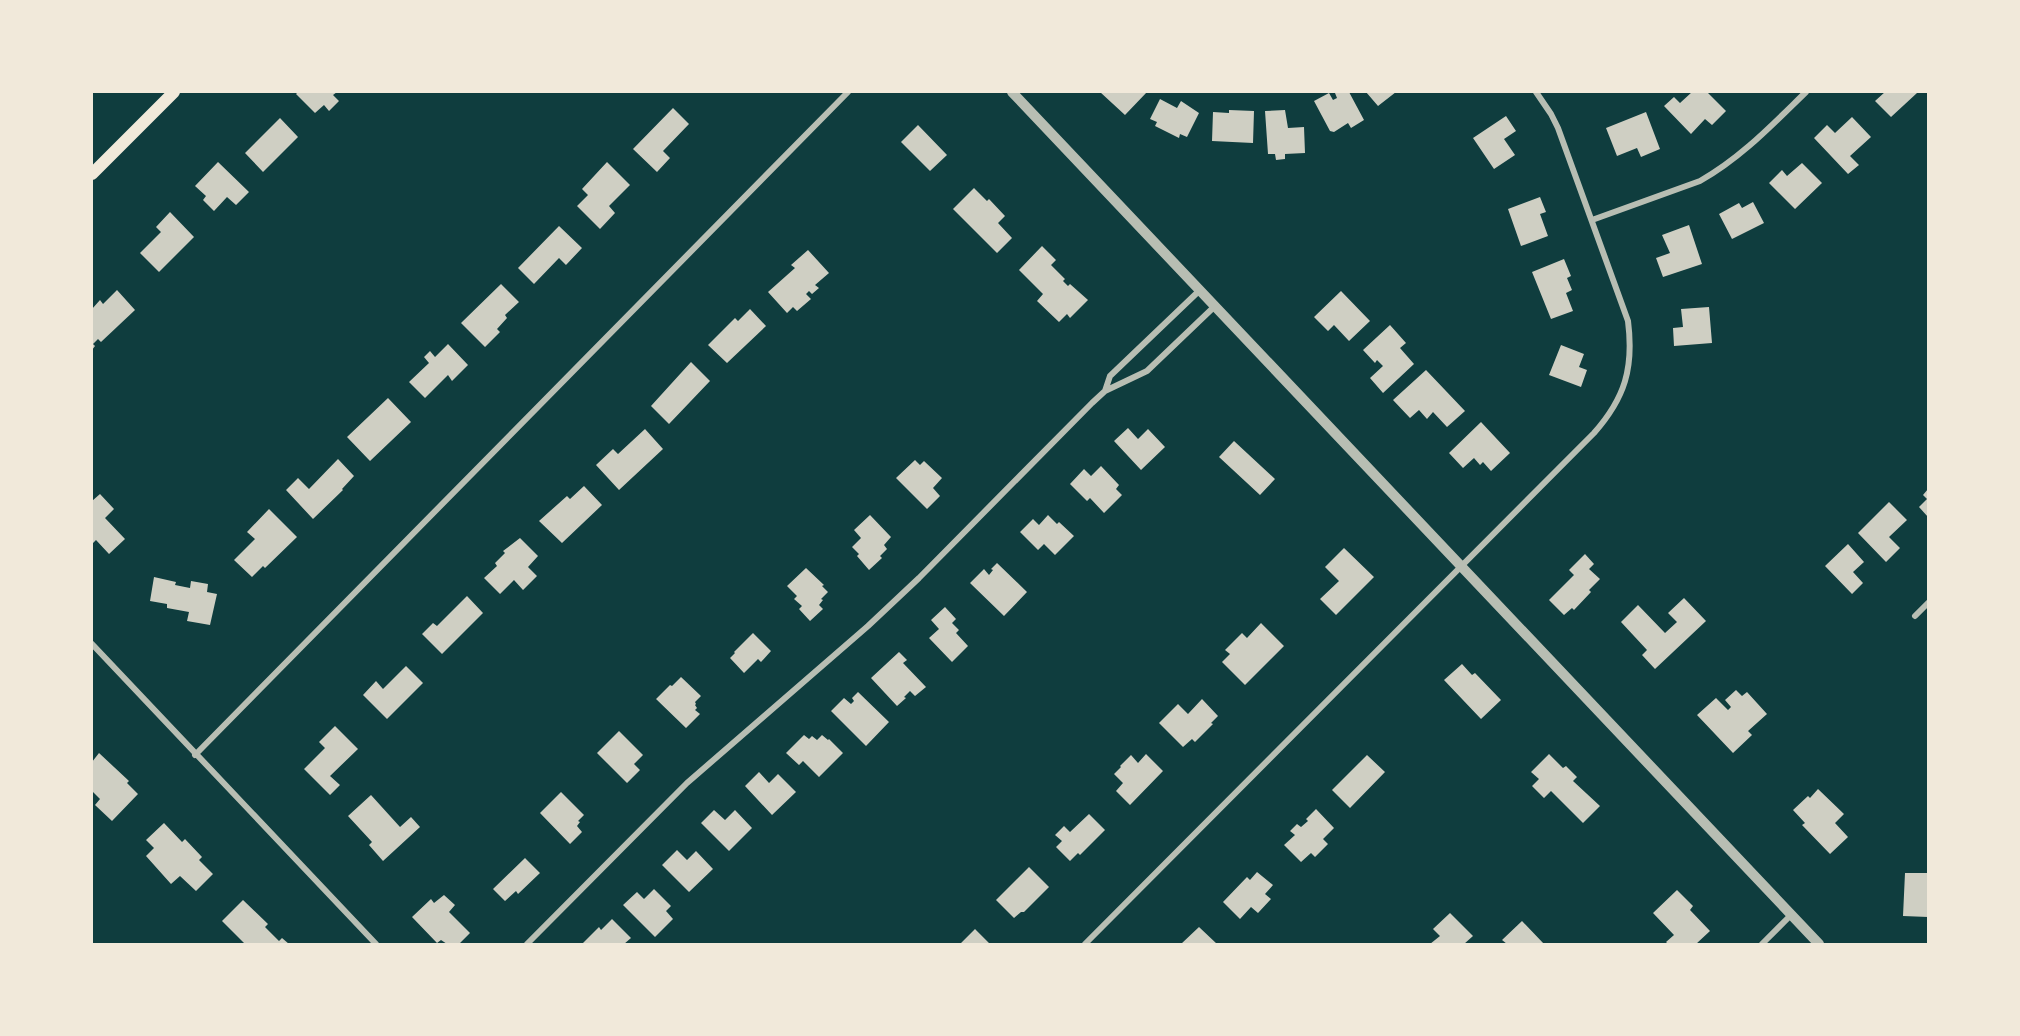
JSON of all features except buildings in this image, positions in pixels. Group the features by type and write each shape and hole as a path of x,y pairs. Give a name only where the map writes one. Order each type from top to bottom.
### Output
{"main road":[{"path":"92,174 174,92"}],"street":[{"path":"195,755 848,92"},
{"path":"1012,92 1819,945"},
{"path":"1085,945 1594,433 1610,415 1622,393 1627,378 1631,345 1628,321 1558,128 1536,92"},
{"path":"1592,220 1700,181 1715,173 1737,158 1806,92"},
{"path":"1105,391 1110,376 1200,290"},
{"path":"527,945 687,783 868,626 919,578 1105,391 1147,371 1215,306"},
{"path":"1915,616 1929,603"},
{"path":"92,644 376,945"},
{"path":"1762,945 1791,915"}]}
